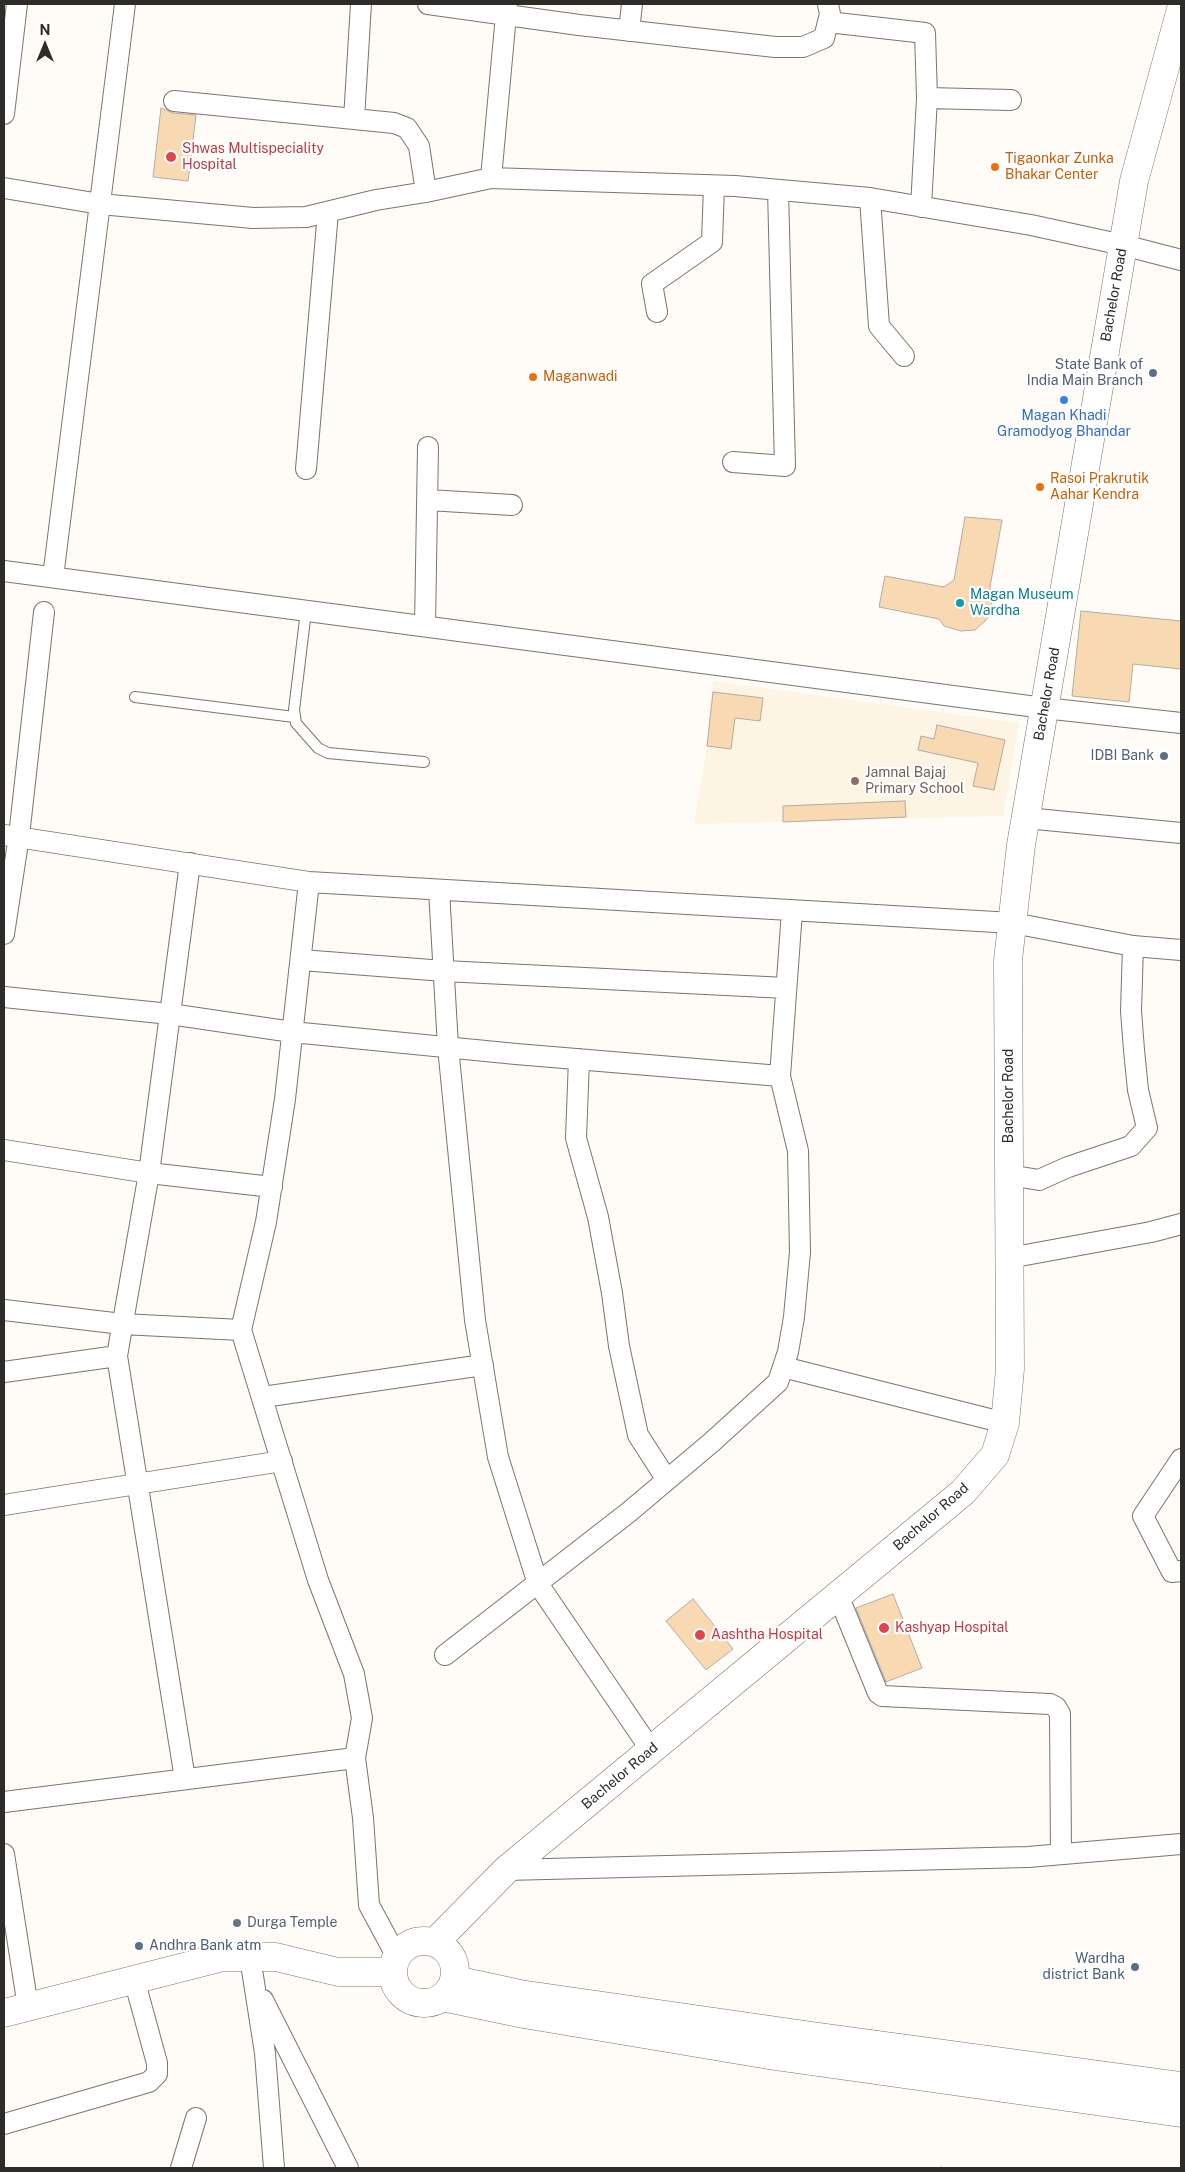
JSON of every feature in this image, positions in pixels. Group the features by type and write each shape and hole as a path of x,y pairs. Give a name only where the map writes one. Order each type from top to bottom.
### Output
{"main road":[{"name":"Bachelor Road","path":"438,1944 441,1936 506,1870 963,1492 995,1455 1005,1423 1010,1369 1008,960 1012,923 1026,818 1044,708 1134,181 1175,54 1181,9"},
{"path":"429,1941 447,1950 453,1959 456,1969 448,1988 426,2003 416,2002 407,1998 397,1986 395,1965 403,1950 411,1944 429,1941"},
{"path":"16,2010 223,1957 276,1957 338,1972 395,1965"},
{"path":"448,1988 520,1994 960,2069 1144,2108 1181,2113"},
{"path":"960,2069 1151,2082 1181,2086"},
{"path":"1144,2108 1151,2082"}],"street":[{"path":"4,114 18,4"},
{"path":"53,577 125,4"},
{"path":"354,119 360,4"},
{"path":"428,4 507,9 629,31 775,46 803,46 824,38 828,13 926,33 928,98 921,207"},
{"path":"629,31 632,4"},
{"path":"491,178 507,9"},
{"path":"928,98 1011,100"},
{"path":"174,101 394,123 408,128 419,146 426,192"},
{"path":"4,188 100,204 252,218 306,217 376,200 426,192 491,178 714,186 870,198 1031,225 1181,260"},
{"path":"657,312 652,284 712,242 714,186"},
{"path":"733,462 785,466 778,190"},
{"path":"870,198 880,326 904,356"},
{"path":"306,469 328,212"},
{"path":"425,626 428,447"},
{"path":"428,500 512,505"},
{"path":"4,571 1044,708 1181,723"},
{"path":"4,934 11,836 44,612"},
{"path":"1026,818 1181,833"},
{"path":"11,836 309,882 1012,923 1133,946 1181,950"},
{"path":"185,1779 117,1356 149,1173 190,863"},
{"path":"309,882 285,1099 272,1188 241,1330 318,1580 354,1674 362,1718 355,1758 363,1818 369,1905 395,1965"},
{"path":"438,890 448,1047 475,1320 498,1457 538,1584 651,1750"},
{"path":"445,1655 538,1584 667,1480 778,1382 794,1317 800,1252 798,1151 780,1076 792,911"},
{"path":"1009,1175 1039,1180 1068,1167 1131,1146 1147,1128 1138,1090 1131,1012 1133,946"},
{"path":"300,960 444,972 786,988"},
{"path":"4,997 170,1014 292,1032 780,1076"},
{"path":"578,1059 576,1138 598,1217 638,1435 667,1480"},
{"path":"4,1150 149,1173 272,1188"},
{"path":"1009,1258 1151,1232 1181,1224"},
{"path":"4,1310 122,1324 241,1330"},
{"path":"4,1372 117,1356"},
{"path":"263,1397 482,1365"},
{"path":"783,1367 1005,1423"},
{"path":"1181,1459 1143,1516 1172,1572 1181,1571"},
{"path":"4,1505 282,1461"},
{"path":"838,1595 878,1693 882,1696 1050,1704 1056,1707 1060,1714 1061,1854"},
{"path":"4,1802 355,1758"},
{"path":"506,1870 1028,1857 1181,1844"},
{"path":"4,1854 16,2010"},
{"path":"250,1957 266,2053 274,2168"},
{"path":"4,2124 149,2082 157,2074 157,2063 134,1980"},
{"path":"254,1984 348,2168"},
{"path":"181,2168 196,2118"}],"lane":[{"path":"306,611 294,717 296,723 318,748 328,753 424,762"},
{"path":"135,697 294,717"}],"shaded area":[{"name":"Jamnal Bajaj Primary School","path":"713,681 1019,723 1003,816 694,824 707,746"}],"building":[{"path":"161,108 173,113 196,115 188,181 153,177"},
{"path":"965,517 1002,520 990,587 992,603 990,615 985,621 975,630 961,631 944,626 939,619 879,607 885,576 944,587 954,580"},
{"path":"1081,611 1181,621 1181,669 1133,664 1129,702 1072,696"},
{"path":"713,692 763,698 760,721 735,718 731,749 707,746"},
{"path":"937,725 1005,740 994,790 973,786 978,763 918,750 921,736 934,739"},
{"path":"905,801 906,817 783,822 783,806"},
{"path":"893,1594 922,1668 886,1682 856,1608"},
{"path":"693,1599 733,1649 706,1670 666,1621"}],"place":[{"name":"Shwas Multispeciality Hospital","path":"171,157"},
{"name":"Tigaonkar Zunka Bhakar Center","path":"995,167"},
{"name":"State Bank of India Main Branch","path":"1153,373"},
{"name":"Maganwadi","path":"533,377"},
{"name":"Magan Khadi Gramodyog Bhandar","path":"1064,400"},
{"name":"Rasoi Prakrutik Aahar Kendra","path":"1040,487"},
{"name":"Magan Museum Wardha","path":"960,603"},
{"name":"IDBI Bank","path":"1164,756"},
{"name":"Jamnal Bajaj Primary School","path":"855,781"},
{"name":"Kashyap Hospital","path":"884,1628"},
{"name":"Aashtha Hospital","path":"700,1635"},
{"name":"Durga Temple","path":"237,1923"},
{"name":"Andhra Bank atm","path":"139,1946"},
{"name":"Wardha district Bank","path":"1135,1967"}]}
